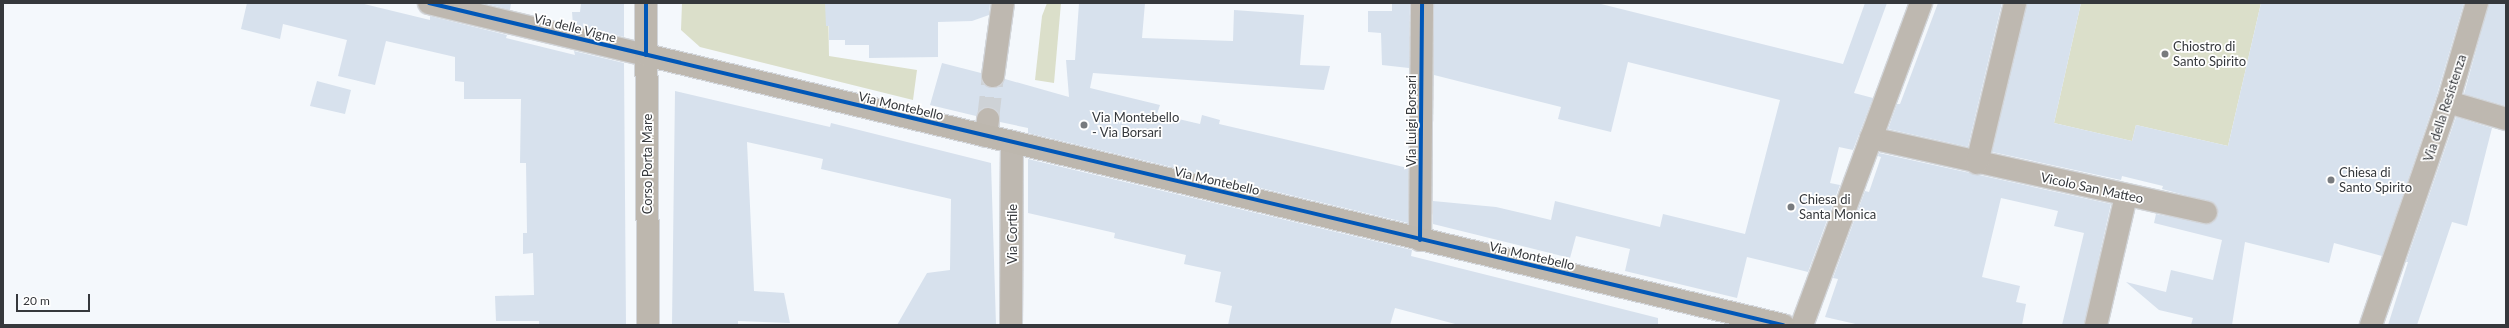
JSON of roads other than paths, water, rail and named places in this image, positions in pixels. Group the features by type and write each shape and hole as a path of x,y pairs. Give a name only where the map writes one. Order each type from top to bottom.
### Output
{"street":[{"name":"Via delle Vigne","path":"428,3 646,55"},
{"name":"Corso Porta Mare","path":"646,3 648,325"},
{"path":"993,76 1003,3"},
{"name":"Via Luigi Borsari","path":"1420,240 1422,3"},
{"path":"1802,325 1921,3"},
{"path":"1978,163 2015,3"},
{"name":"Via della Resistenza","path":"2371,325 2448,102 2477,3"},
{"name":"Via Montebello","path":"646,55 987,127 1012,142 1783,325"},
{"path":"2448,102 2506,120"},
{"name":"Vicolo San Matteo","path":"1871,138 2126,196 2206,212"},
{"name":"Via Cortile","path":"1012,142 1012,325"},
{"path":"2096,325 2126,196"}],"tunnel":[{"path":"988,119 993,76"}],"place":[{"name":"Chiostro di Santo Spirito","path":"2165,54"},
{"name":"Via Montebello - Via Borsari","path":"1084,125"},
{"name":"Chiesa di Santo Spirito","path":"2331,180"},
{"name":"Chiesa di Santa Monica","path":"1791,207"}]}
